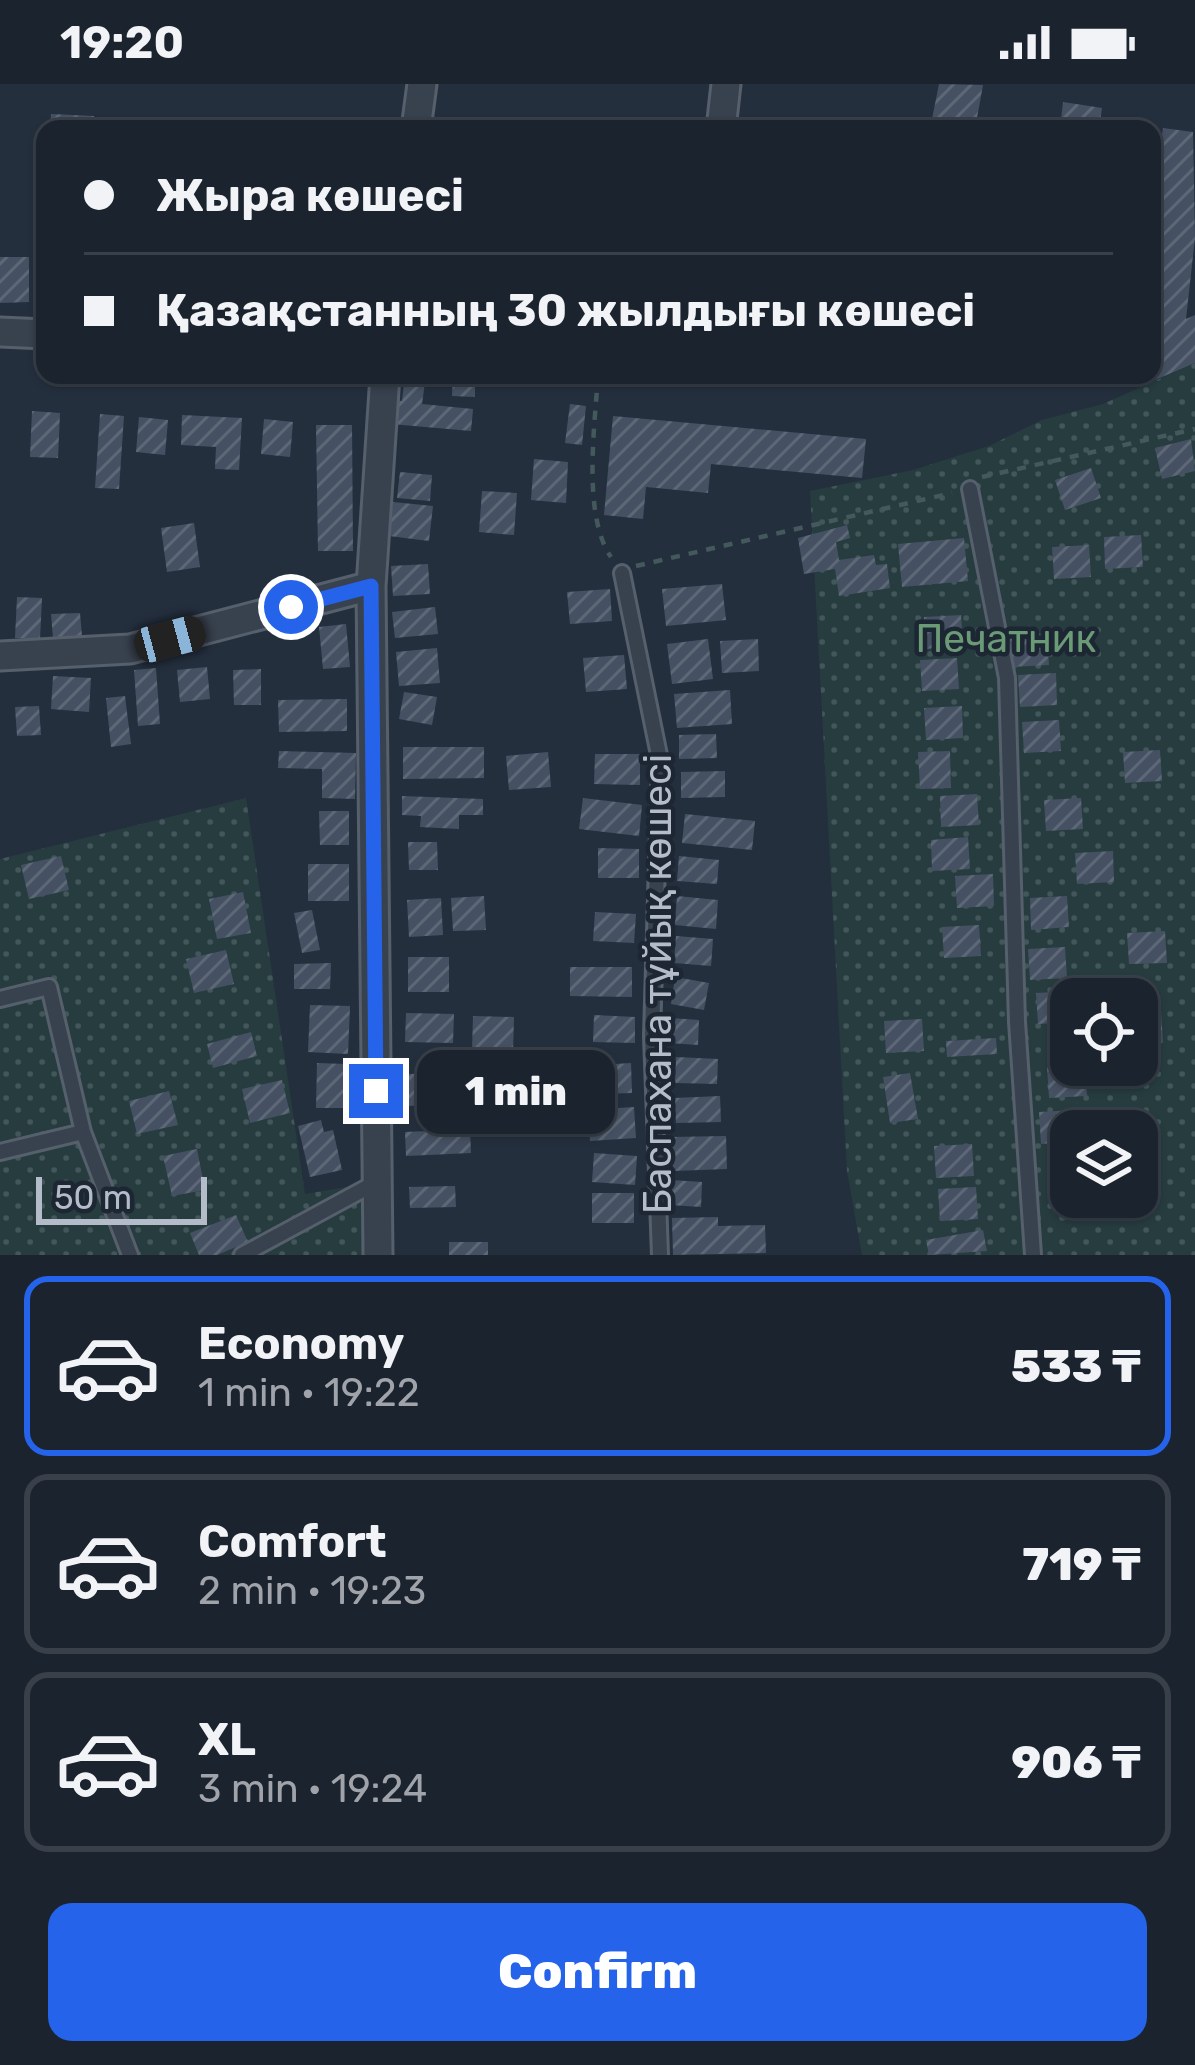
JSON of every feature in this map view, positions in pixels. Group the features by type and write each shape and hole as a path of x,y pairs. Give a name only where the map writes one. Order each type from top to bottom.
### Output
{"street":[{"path":"417,120 422,84"},
{"path":"722,120 727,84"},
{"path":"0,332 36,334"},
{"path":"378,1255 371,586 384,384"},
{"path":"0,656 130,649 371,586"}],"lane":[{"path":"970,489 1007,678 1017,1022 1033,1255"},
{"name":"Баспахана тұйық көшесі","path":"622,573 660,760 652,1036 659,1255"},
{"path":"0,999 50,987 83,1132 130,1255"},
{"path":"0,1152 83,1132"},
{"path":"242,1255 377,1183"}],"path":[{"path":"597,384 593,452 599,540 622,573 644,562 728,548 970,489 985,475 1195,429"}],"green space":[{"name":"Печатник","path":"1195,363 1195,1255 862,1255 847,1171 810,491 913,470 989,446 1042,420 1103,404 1148,384 1161,384 1161,378"},
{"path":"246,798 305,1194 377,1182 378,1255 0,1255 0,859"}],"building":[{"path":"939,84 983,85 977,120 932,120"},
{"path":"1063,102 1102,108 1100,120 1061,120"},
{"path":"51,114 94,116 94,120 51,120"},
{"path":"1163,128 1193,132 1195,238 1186,319 1195,315 1195,363 1161,377"},
{"path":"0,257 29,257 29,302 0,303"},
{"path":"404,384 425,384 422,404 473,409 471,431 391,424 394,400 402,401"},
{"path":"453,384 475,384 475,397 452,396"},
{"path":"570,404 586,406 582,445 565,443"},
{"path":"32,411 60,413 58,458 30,457"},
{"path":"100,414 124,416 119,489 95,488"},
{"path":"182,415 242,418 239,470 215,469 216,447 181,445"},
{"path":"613,416 866,439 862,478 711,464 708,493 646,487 643,519 604,515"},
{"path":"139,417 168,420 165,455 136,452"},
{"path":"264,419 293,422 290,457 261,454"},
{"path":"316,425 352,425 353,551 318,551"},
{"path":"1191,439 1195,471 1162,479 1155,448"},
{"path":"534,459 568,462 566,503 531,500"},
{"path":"1091,468 1101,498 1065,510 1055,480"},
{"path":"400,472 432,475 430,501 397,498"},
{"path":"482,491 517,493 514,535 479,532"},
{"path":"393,502 433,506 429,541 389,536"},
{"path":"194,523 200,567 167,572 161,528"},
{"path":"847,525 850,538 836,542 839,560 874,555 876,565 887,564 890,588 839,596 835,569 804,574 798,538"},
{"path":"1141,535 1143,567 1105,569 1104,537"},
{"path":"964,538 968,581 902,587 898,544"},
{"path":"1089,545 1091,577 1054,579 1052,547"},
{"path":"428,564 430,594 393,596 391,566"},
{"path":"722,584 726,620 666,626 662,589"},
{"path":"610,589 612,621 570,624 567,592"},
{"path":"17,597 42,598 40,639 15,638"},
{"path":"435,607 438,634 395,638 392,612"},
{"path":"80,613 82,636 53,638 51,614"},
{"path":"961,615 963,646 925,649 924,617"},
{"path":"346,624 350,667 323,669 319,627"},
{"path":"1047,633 1049,665 1011,667 1010,635"},
{"path":"708,639 713,679 672,684 667,644"},
{"path":"758,639 759,671 722,673 720,641"},
{"path":"437,648 440,683 399,686 396,652"},
{"path":"624,655 627,689 586,692 583,658"},
{"path":"957,658 959,689 922,691 920,660"},
{"path":"207,667 210,699 180,702 177,670"},
{"path":"156,668 160,724 138,726 134,670"},
{"path":"261,669 261,705 234,705 233,670"},
{"path":"1056,673 1057,705 1020,707 1018,675"},
{"path":"53,676 91,678 89,712 51,709"},
{"path":"730,690 732,724 677,728 674,694"},
{"path":"404,692 437,697 432,725 399,719"},
{"path":"125,696 131,744 111,747 106,698"},
{"path":"347,699 347,731 279,732 278,700"},
{"path":"39,706 41,735 17,736 15,707"},
{"path":"962,706 963,738 926,740 924,708"},
{"path":"1059,720 1061,751 1024,753 1022,722"},
{"path":"716,734 717,758 679,759 679,735"},
{"path":"403,747 484,747 484,778 403,779"},
{"path":"1160,750 1162,781 1125,783 1123,752"},
{"path":"279,751 356,753 355,799 322,798 322,769 278,768"},
{"path":"950,751 951,788 920,789 918,752"},
{"path":"548,752 551,787 509,790 506,756"},
{"path":"595,754 640,754 640,785 594,784"},
{"path":"725,771 725,797 681,798 681,772"},
{"path":"977,794 979,825 941,827 940,796"},
{"path":"402,796 483,799 483,815 459,815 459,829 420,827 421,816 402,815"},
{"path":"583,798 642,805 639,836 579,829"},
{"path":"1081,798 1083,829 1046,831 1044,800"},
{"path":"319,811 349,811 349,845 320,845"},
{"path":"685,814 755,821 752,850 682,843"},
{"path":"968,837 970,869 932,871 931,840"},
{"path":"408,842 437,842 438,870 409,870"},
{"path":"598,848 639,849 639,878 598,878"},
{"path":"1113,851 1114,882 1077,884 1075,853"},
{"path":"61,856 69,890 29,899 21,865"},
{"path":"679,856 719,860 717,884 677,881"},
{"path":"308,864 349,864 349,901 308,901"},
{"path":"993,874 994,906 957,908 955,876"},
{"path":"243,892 251,933 217,939 209,899"},
{"path":"484,896 486,930 453,931 451,898"},
{"path":"677,896 718,900 716,929 675,925"},
{"path":"1067,896 1069,927 1031,930 1030,898"},
{"path":"441,898 443,935 409,937 407,900"},
{"path":"312,910 320,950 302,953 294,913"},
{"path":"595,912 636,914 634,943 593,941"},
{"path":"979,925 981,956 944,958 942,927"},
{"path":"1165,931 1167,963 1129,964 1127,933"},
{"path":"676,936 713,939 711,966 674,963"},
{"path":"1065,947 1067,978 1030,980 1028,949"},
{"path":"226,950 234,984 194,993 186,959"},
{"path":"408,957 449,957 449,992 408,992"},
{"path":"331,963 330,989 294,989 294,964"},
{"path":"570,967 632,967 632,997 570,996"},
{"path":"675,977 709,983 704,1010 671,1004"},
{"path":"1050,992 1050,1023 1038,1024 1036,993"},
{"path":"310,1005 350,1006 348,1054 308,1052"},
{"path":"1161,1011 1163,1043 1158,1043"},
{"path":"406,1013 454,1014 453,1043 405,1042"},
{"path":"594,1015 635,1017 635,1043 593,1042"},
{"path":"473,1016 514,1017 513,1052 472,1051"},
{"path":"671,1018 699,1020 698,1045 669,1043"},
{"path":"922,1019 924,1051 886,1053 884,1021"},
{"path":"251,1032 257,1056 213,1068 207,1044"},
{"path":"996,1038 997,1054 947,1057 946,1041"},
{"path":"676,1057 718,1059 717,1084 675,1083"},
{"path":"317,1063 347,1064 346,1108 316,1108"},
{"path":"631,1063 632,1093 600,1094 598,1065"},
{"path":"1047,1067 1050,1086 1086,1086 1087,1096 1049,1098"},
{"path":"485,1072 485,1103 407,1106 406,1074"},
{"path":"910,1073 918,1119 890,1123 883,1077"},
{"path":"282,1080 290,1113 250,1123 242,1089"},
{"path":"169,1091 178,1125 137,1134 129,1101"},
{"path":"720,1096 721,1122 676,1123 675,1098"},
{"path":"634,1107 636,1138 590,1141 588,1110"},
{"path":"1050,1111 1050,1143 1041,1144 1039,1112"},
{"path":"321,1120 324,1132 333,1130 342,1170 310,1177 298,1126"},
{"path":"470,1129 471,1153 406,1156 405,1132"},
{"path":"726,1136 727,1169 673,1171 671,1137"},
{"path":"972,1144 974,1176 936,1178 934,1146"},
{"path":"197,1149 205,1190 172,1196 163,1156"},
{"path":"594,1153 637,1156 635,1185 592,1182"},
{"path":"671,1180 702,1182 701,1207 670,1205"},
{"path":"455,1186 456,1207 410,1208 409,1187"},
{"path":"976,1187 978,1219 940,1221 938,1189"},
{"path":"592,1193 634,1193 634,1223 592,1223"},
{"path":"236,1215 248,1242 217,1255 199,1255 190,1233"},
{"path":"718,1217 718,1226 765,1225 766,1253 673,1255 672,1218"},
{"path":"983,1230 987,1251 929,1255 926,1240"},
{"path":"449,1242 488,1242 488,1255 449,1255"}],"route":[{"path":"291,607 371,586 376,1091"}]}
